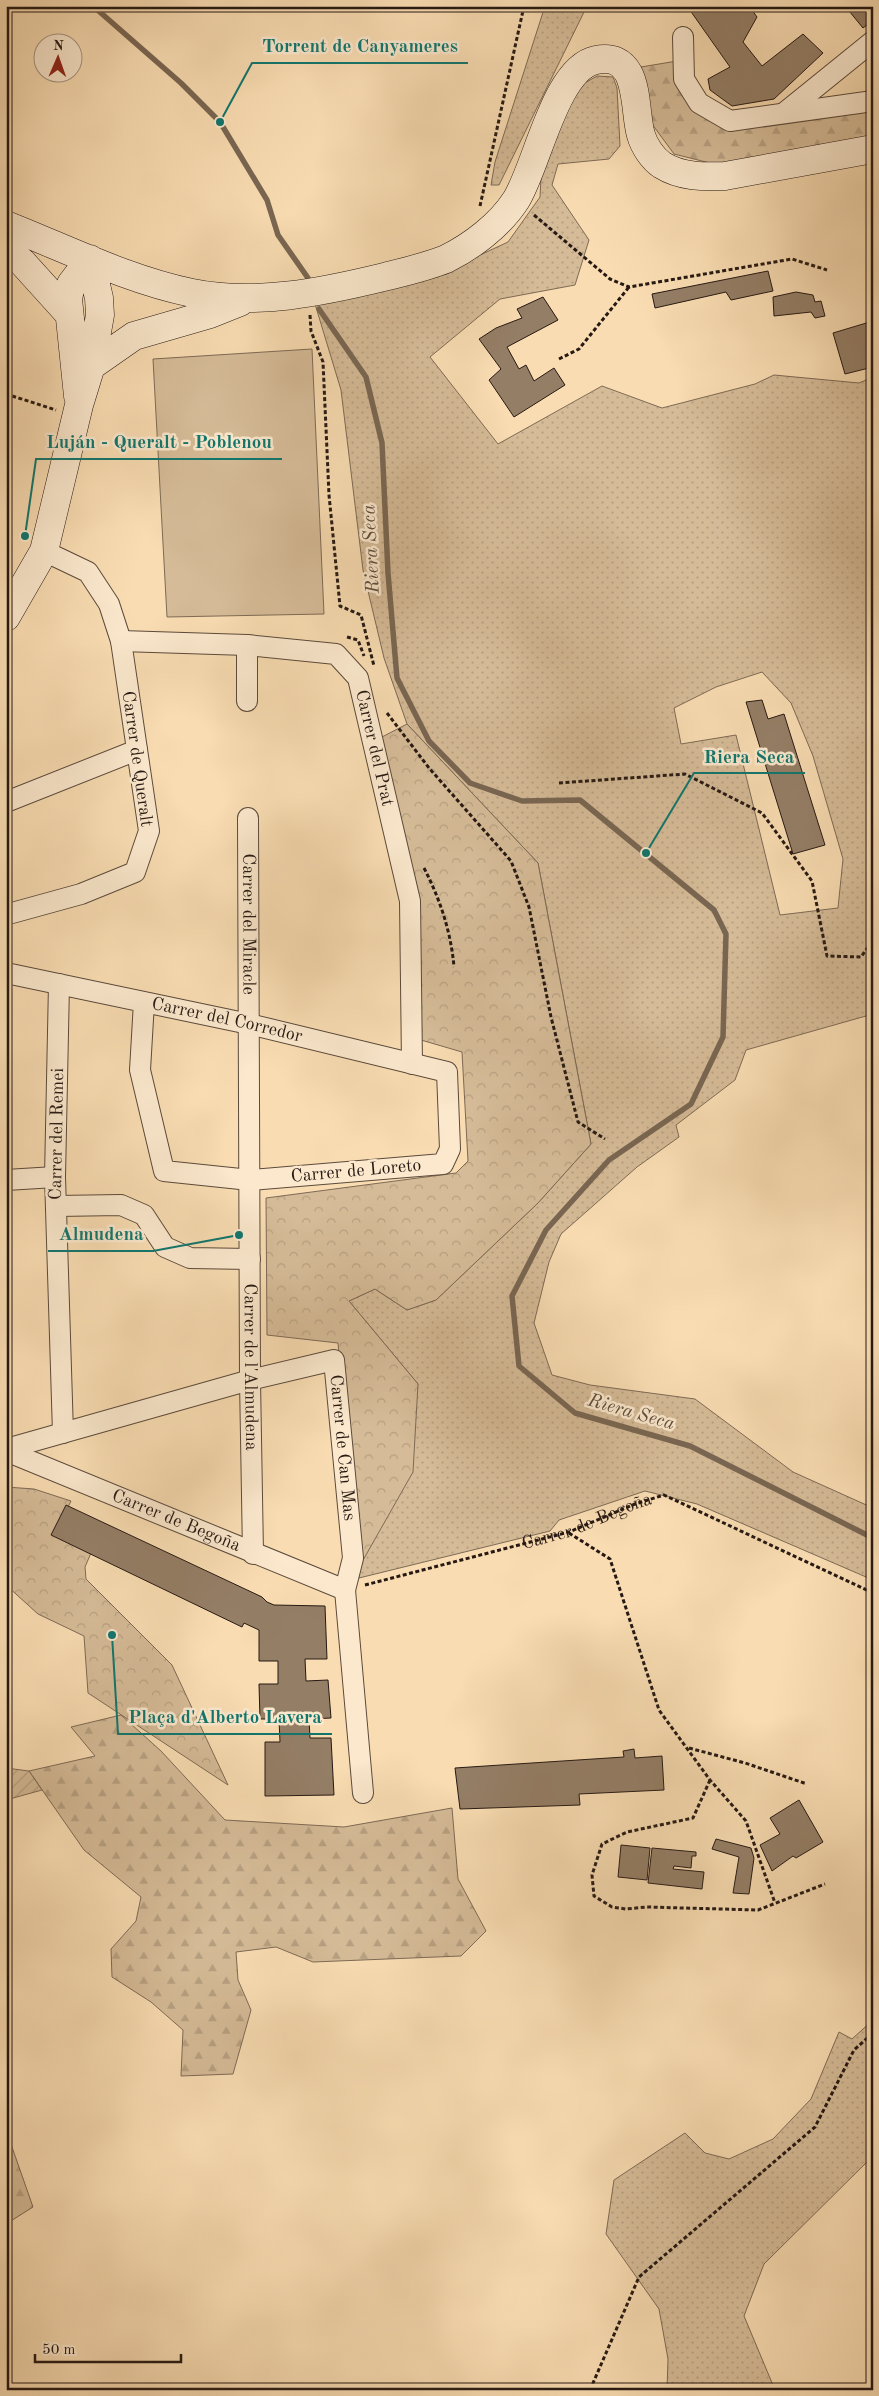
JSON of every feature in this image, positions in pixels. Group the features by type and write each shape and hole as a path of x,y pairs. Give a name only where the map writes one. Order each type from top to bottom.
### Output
{"main road":[{"path":"6,225 166,287 215,297 248,299 309,292 413,270 445,259 472,244 497,223 516,201 526,182 562,90 576,71 596,60 610,60 622,66 631,75 643,142 662,165 682,173 701,177 725,176 873,148"},
{"path":"6,249 22,262 69,314"},
{"path":"78,411 68,299 71,284 90,259"},
{"path":"6,617 44,551 78,411 91,366 100,316 99,298 90,259"},
{"path":"91,366 134,336 210,314 248,299"}],"street":[{"path":"683,37 684,79 699,103 730,121 873,101"},
{"path":"784,113 873,41"},
{"name":"Carrer de Queralt","path":"8,913 81,894 135,872 149,831 120,641 109,604 88,572 44,551"},
{"name":"Carrer del Prat","path":"120,641 247,645 336,654 358,678 410,901 412,1064"},
{"path":"247,645 247,701"},
{"path":"6,802 136,750"},
{"name":"Carrer del Miracle","path":"248,818 250,1180"},
{"name":"Carrer del Corredor","path":"6,973 249,1024 447,1072"},
{"name":"Carrer del Remei","path":"59,984 55,1177 62,1433"},
{"name":"Carrer de Loreto","path":"144,1002 140,1070 164,1170 250,1180 444,1164 450,1149 447,1072"},
{"path":"6,1180 55,1177"},
{"name":"Carrer de l'Almudena","path":"250,1180 250,1380 253,1554"},
{"path":"56,1206 121,1205 144,1216 165,1247 190,1258 250,1259"},
{"name":"Carrer de Can Mas","path":"250,1380 334,1360 353,1558 345,1590"},
{"name":"Carrer de Begoña","path":"6,1450 250,1380"},
{"name":"Carrer de Begoña","path":"6,1450 253,1554 345,1590"},
{"path":"345,1590 363,1793"}],"path":[{"path":"472,244 524,6"},
{"path":"516,201 610,279 629,287 792,259 827,270"},
{"path":"559,359 579,350 629,287"},
{"path":"309,292 311,331 323,362 329,495 340,606 361,615 375,668"},
{"path":"6,394 78,411"},
{"path":"386,712 429,768 511,861 530,907 551,1017 578,1122 605,1139"},
{"path":"560,784 685,774 762,813 812,881 827,956 861,958 873,940"},
{"name":"Carrer de Begoña","path":"345,1590 569,1532 635,1504 664,1495 873,1593"},
{"path":"569,1532 610,1559 660,1710 710,1780 746,1821 776,1903"},
{"path":"688,1748 745,1763 807,1784"},
{"path":"710,1780 693,1818 626,1832 602,1844 592,1875 594,1896 612,1907 626,1909 647,1907 758,1910 825,1884"},
{"path":"590,2390 639,2277 815,2127 854,2050 873,2034"}],"green space":[{"path":"545,6 587,6 499,185 491,185 495,162"},
{"path":"683,60 684,79 730,121 873,101 873,141 726,167 674,154 652,124 641,67"},
{"path":"597,76 613,77 617,88 620,146 609,159 558,164 552,185 589,240 575,285 500,299 430,357 498,444 602,386 662,408 755,384 774,375 859,383 873,377 873,1014 746,1050 735,1080 676,1125 679,1137 637,1167 561,1234 549,1262 534,1323 552,1375 590,1385 695,1399 793,1472 873,1508 873,1580 697,1504 645,1491 559,1520 550,1531 359,1578 358,1569 418,1384 349,1301 375,1289 407,1310 436,1300 538,1203 591,1144 538,863 407,724 384,658 363,570 341,390 315,304 437,275 508,242 540,197 541,178 576,88","holes":["762,672 791,703 813,756 843,859 838,908 780,915 736,735 681,744 674,708 716,687"]},
{"path":"312,349 324,614 167,617 153,359"},
{"path":"407,724 538,863 591,1144 538,1203 436,1300 407,1310 375,1289 349,1301 418,1384 413,1472 358,1569 338,1343 267,1335 266,1198 456,1173 468,1161 462,1052 421,1040 401,821 382,737"},
{"path":"6,1487 34,1489 71,1501 68,1507 91,1553 85,1567 86,1579 172,1665 228,1785 88,1693 84,1636 38,1614 6,1585"},
{"path":"121,1715 161,1751 225,1820 344,1827 452,1808 458,1879 486,1931 461,1956 313,1962 276,1947 236,1952 238,1980 251,2010 233,2074 181,2076 183,2030 151,2002 112,1977 111,1949 136,1921 141,1897 84,1850 29,1771 95,1756 71,1727"},
{"path":"6,1768 29,1771 42,1790 6,1800"},
{"path":"873,2020 873,2156 764,2264 744,2316 775,2390 667,2390 668,2359 659,2309 606,2234 614,2180 685,2133 705,2153 729,2159 773,2139 811,2099 839,2032 852,2039"},
{"path":"6,2130 33,2207 6,2224"}],"building":[{"path":"687,6 749,6 757,17 743,42 762,66 803,34 823,53 774,99 732,106 710,90 708,79 730,67"},
{"path":"845,6 873,6 873,20 863,28"},
{"path":"768,271 773,291 731,300 726,292 655,308 652,294"},
{"path":"796,292 813,295 815,302 821,301 825,316 815,318 811,312 774,316 773,297"},
{"path":"543,297 558,320 507,347 519,369 526,365 534,381 554,368 565,385 514,417 489,380 501,369 479,339 496,328 522,318 517,309"},
{"path":"873,321 873,367 845,374 833,333"},
{"path":"762,700 768,719 784,714 825,845 793,854 746,702"},
{"path":"66,1505 262,1597 274,1605 325,1606 327,1659 305,1659 306,1681 328,1680 331,1718 309,1719 310,1738 331,1738 334,1795 265,1796 265,1742 280,1742 279,1719 260,1719 259,1684 278,1684 278,1661 259,1661 259,1630 244,1623 242,1627 51,1535"},
{"path":"634,1749 635,1758 662,1756 664,1790 579,1794 580,1805 460,1809 455,1768 624,1757 623,1751"},
{"path":"799,1800 823,1842 796,1858 793,1856 772,1871 760,1845 780,1834 770,1818"},
{"path":"716,1839 751,1848 754,1858 749,1894 733,1893 739,1857 712,1849"},
{"path":"621,1845 650,1848 647,1880 618,1877"},
{"path":"652,1848 696,1852 696,1856 692,1856 691,1868 674,1866 673,1869 704,1872 702,1889 648,1883"}],"waterway":[{"path":"93,6 181,83 220,122 267,200 278,235 308,278"},
{"name":"Riera Seca","path":"319,309 366,377 382,443 388,573 397,678 429,741 470,783 522,801 580,800 714,910 726,934 723,1037 691,1104 609,1160 546,1230 512,1296 519,1366 575,1413 690,1446 873,1538"}],"place":[{"name":"Torrent de Canyameres","path":"220,122"},
{"name":"Luján - Queralt - Poblenou","path":"25,536"},
{"name":"Riera Seca","path":"646,853"},
{"name":"Almudena","path":"239,1235"},
{"name":"Plaça d'Alberto Lavera","path":"112,1635"}]}
